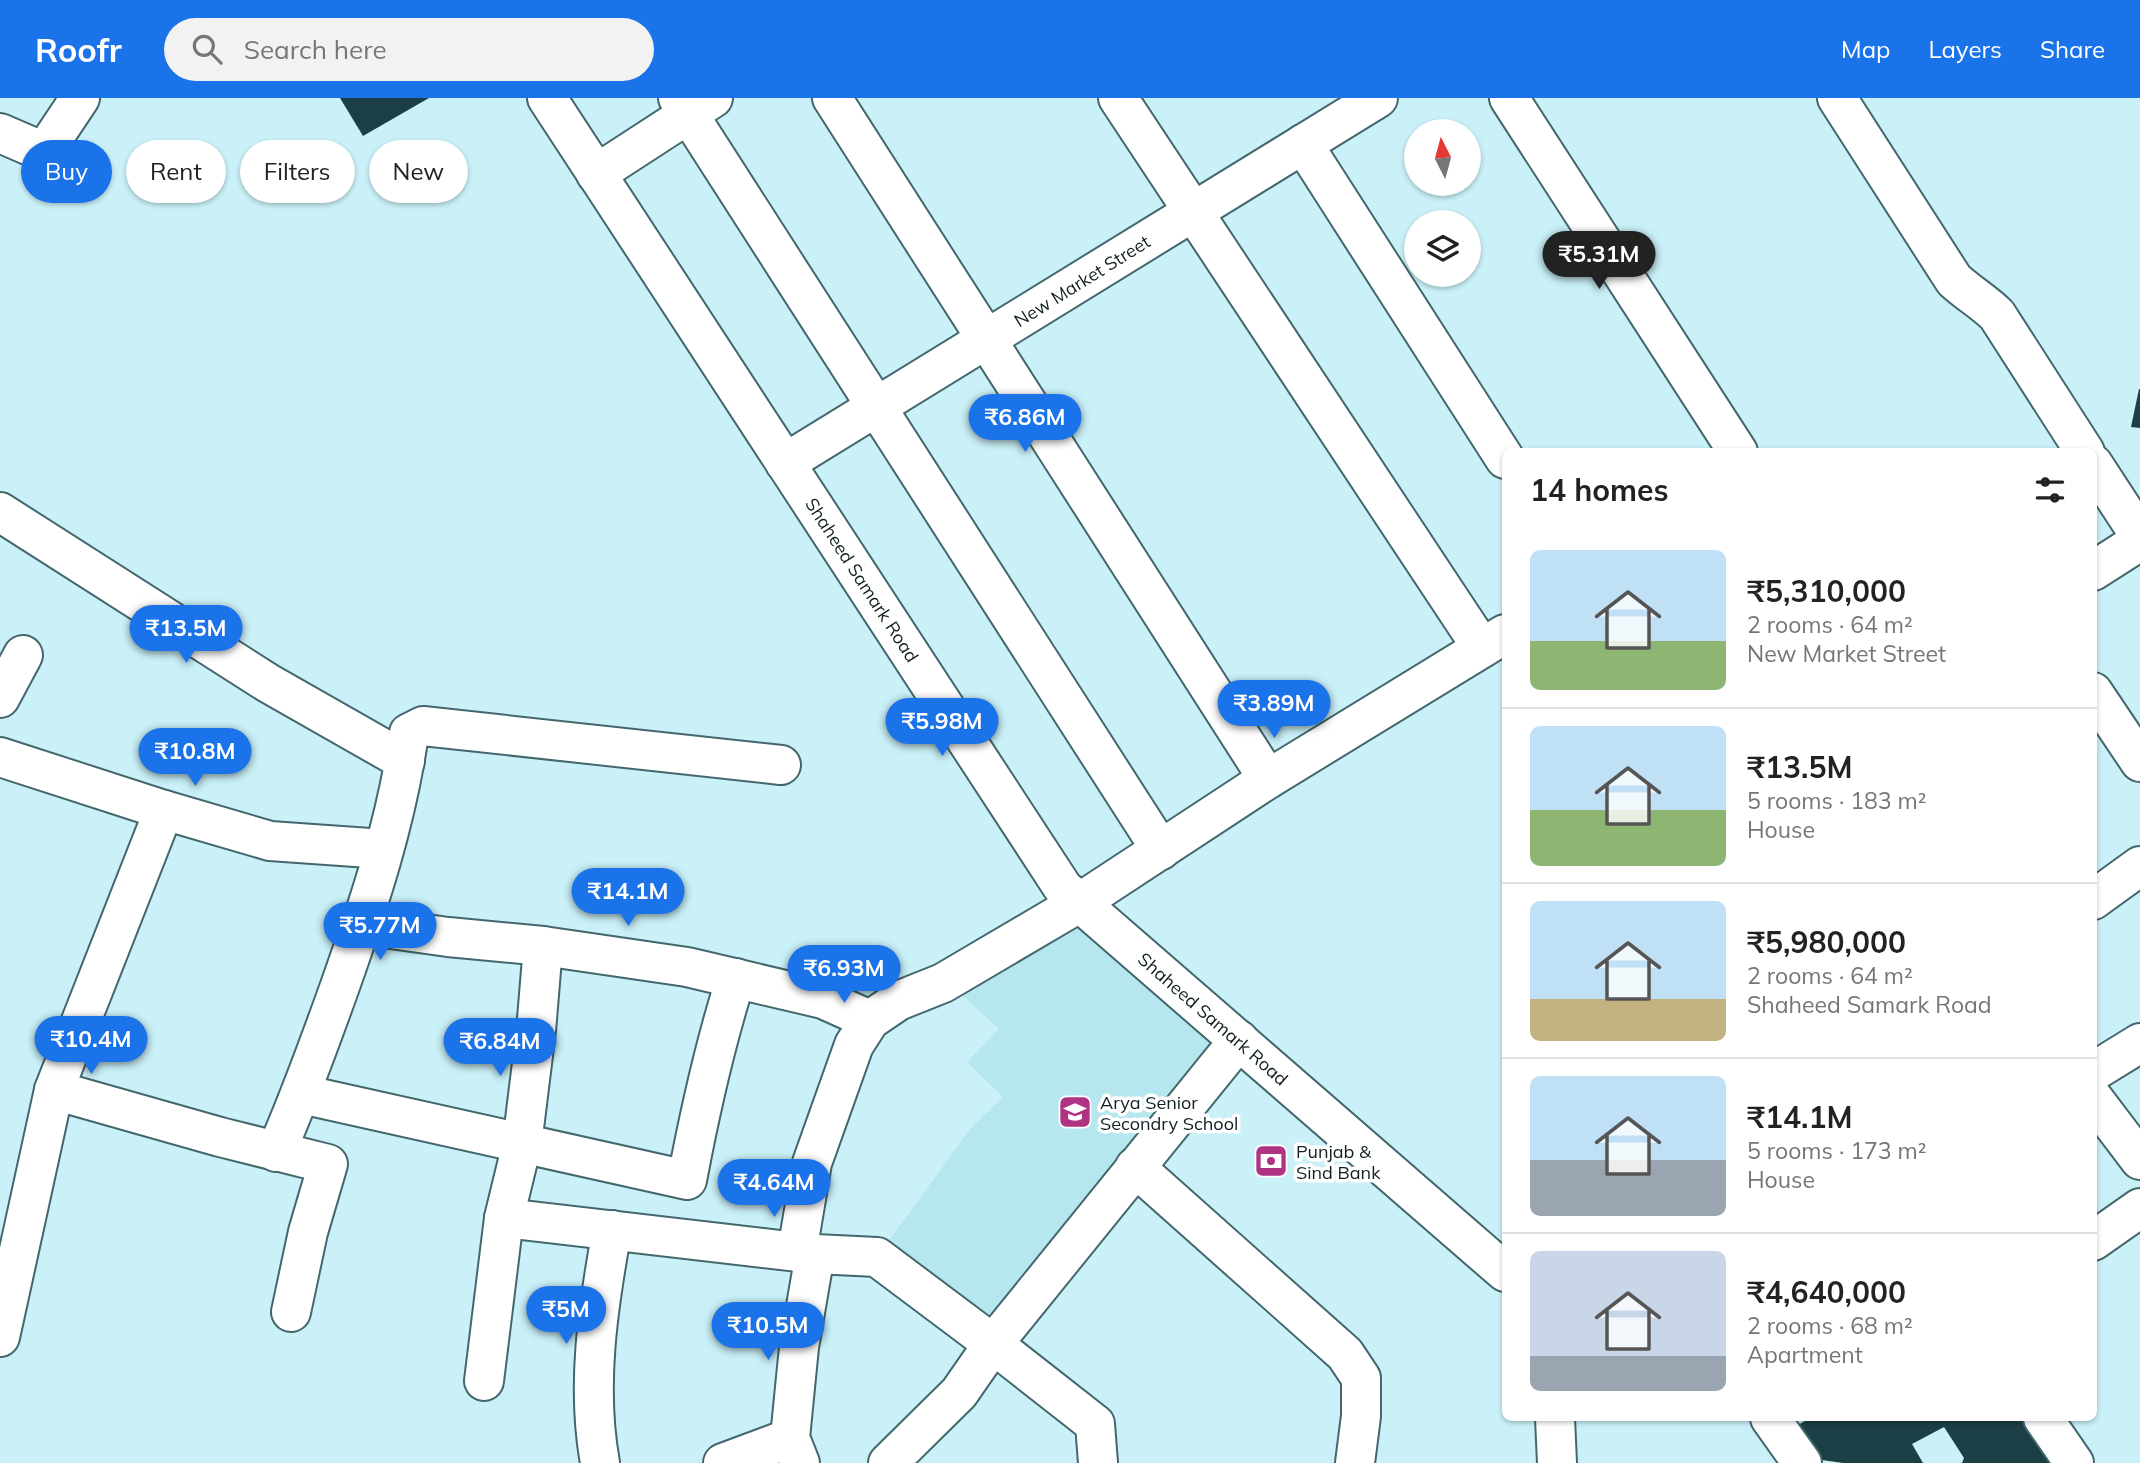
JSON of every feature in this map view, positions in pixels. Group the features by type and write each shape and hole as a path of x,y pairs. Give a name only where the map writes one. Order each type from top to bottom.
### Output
{"street":[{"path":"0,133 44,152 80,98"},
{"name":"Shaheed Samark Road","path":"547,98 1063,888 1502,1269"},
{"path":"832,98 1268,779"},
{"path":"723,1463 795,1451 799,1347 812,1163 854,1045 870,1020 898,1001 943,983 1079,903 1268,779 1493,641 1194,212 1118,98"},
{"name":"New Market Street","path":"785,463 1378,98"},
{"path":"1509,98 1735,448"},
{"path":"1837,98 1954,280 1982,299 1997,315 2082,448"},
{"path":"596,174 693,103 875,408 1161,850"},
{"path":"1303,145 1502,454"},
{"path":"2097,470 2140,539 2097,568"},
{"path":"0,512 268,683 405,761"},
{"path":"0,698 23,655"},
{"path":"2097,698 2140,762"},
{"path":"276,1152 302,1094 362,925 384,849 409,733 424,726 781,765"},
{"path":"0,757 270,841 384,849"},
{"path":"0,1337 54,1090 164,810"},
{"path":"2097,897 2140,866"},
{"path":"362,925 543,946 687,967 823,999 870,1020"},
{"path":"484,1381 504,1218 522,1144 543,946"},
{"path":"302,1094 687,1180 704,1093 736,978"},
{"path":"888,1463 959,1393 993,1344 1239,1040"},
{"path":"2097,1070 2140,1043"},
{"path":"54,1090 328,1164 291,1312"},
{"path":"2097,1103 2140,1160"},
{"path":"1135,1167 1345,1354 1361,1378 1361,1416 1355,1463"},
{"path":"2097,1238 2140,1208"},
{"path":"504,1218 806,1253 877,1257 1095,1424 1098,1463"},
{"path":"600,1463 593,1388 601,1289 612,1230"},
{"path":"1555,1421 1557,1463"},
{"path":"1772,1421 1802,1463"},
{"path":"2044,1421 2074,1463"}],"shaded area":[{"name":"Arya Senior Secondry School","path":"1073,922 1216,1045 986,1333 877,1257 971,1128 1003,1097 967,1062 999,1029 960,993"}],"building":[{"path":"340,98 429,98 363,136"},
{"path":"2140,389 2140,428 2131,427"},
{"path":"1805,1421 2026,1421 2057,1463 1962,1463 1964,1458 1944,1427 1912,1444 1923,1463 1843,1463 1822,1460 1798,1425"}],"place":[{"name":"Arya Senior Secondry School","path":"1075,1112"},
{"name":"Punjab & Sind Bank","path":"1271,1161"}]}
